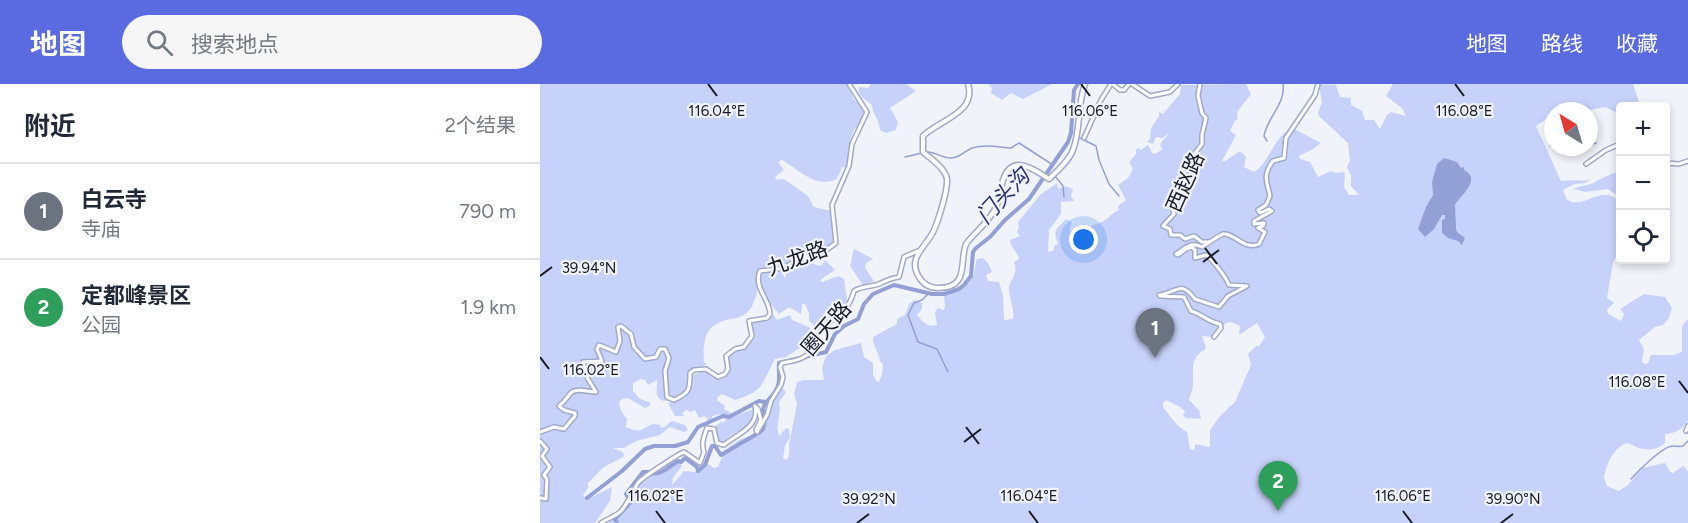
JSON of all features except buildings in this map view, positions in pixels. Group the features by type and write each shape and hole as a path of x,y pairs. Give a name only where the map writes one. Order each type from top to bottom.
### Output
{"main road":[{"path":"968,84 969,99 962,110 923,136 923,152 944,171 947,184 933,232 918,251 915,267 921,280 935,288 954,284 962,274 966,244 996,209 1005,175 1016,166 1023,165 1031,166 1046,177 1069,158 1074,149 1084,84"}],"street":[{"name":"九龙路","path":"540,432 554,427 564,429 569,425 575,412 564,410 560,406 572,392 575,390 596,392 588,379 584,362 602,361 597,349 599,345 616,351 621,335 618,327 621,326 631,334 634,346 645,359 656,357 660,349 665,349 669,358 664,371 669,399 674,400 686,394 691,385 690,373 694,369 706,369 718,377 725,374 728,369 726,356 735,349 744,347 752,336 749,321 767,318 770,314 770,307 760,292 758,277 760,271 785,268 797,259 825,251 836,243 832,205 849,166 852,144 867,112 849,84"},
{"path":"1084,138 1101,100 1112,84 1124,90 1131,84 1150,96 1170,92 1178,84"},
{"name":"西赵路","path":"1200,84 1198,96 1202,113 1206,118 1202,144 1193,156 1190,175 1185,178 1171,204 1174,214 1163,226 1170,229 1171,235 1180,235 1185,239 1194,236 1202,242 1209,242"},
{"path":"1214,337 1221,328 1220,324 1206,319 1200,313 1191,311 1184,297 1158,295 1183,288 1190,291 1195,299 1218,307 1228,296 1246,286 1232,287 1229,285 1226,277 1210,258 1206,255 1195,258 1195,250 1192,248 1176,254 1195,243 1202,247 1225,234 1254,246 1260,242 1265,232 1258,228 1264,223 1253,222 1272,212 1270,209 1262,213 1258,210 1266,205 1270,196 1265,182 1268,169 1273,161 1284,158 1288,133 1315,95 1318,84"},
{"path":"1586,164 1616,146"},
{"path":"1670,163 1679,164 1688,161"},
{"name":"圈天路","path":"602,523 617,514 627,503 641,479 664,466 679,453 684,452 700,463 704,452 703,438 707,428 714,429 717,443 722,446 753,424 756,414 755,406 761,420 757,432 768,415 771,401 781,385 783,377 781,365 803,358 815,347 819,333 849,305 854,291 899,277 904,257 918,251"},
{"path":"1686,431 1688,426"},
{"path":"540,441 547,449 542,456 550,466 544,475 547,480 546,498 540,498"}],"shaded area":[{"path":"540,84 847,84 854,99 867,112 859,128 855,128 850,140 852,143 848,168 842,167 837,179 822,182 815,180 782,160 778,162 784,170 775,177 777,180 784,179 808,196 814,207 831,211 836,245 828,250 799,257 779,268 759,271 756,277 757,293 751,307 742,316 718,323 709,330 704,348 704,362 707,364 699,369 690,369 687,388 676,397 668,401 660,399 657,395 657,380 648,385 645,380 641,379 633,383 633,391 640,399 651,405 645,408 628,398 622,399 619,402 627,419 626,427 638,430 653,424 661,425 660,427 663,428 672,421 685,425 688,430 684,432 670,427 660,435 636,441 624,448 613,448 623,452 624,456 601,470 588,483 588,488 583,495 587,499 612,487 610,501 595,523 540,523"},
{"path":"871,84 906,84 916,91 890,108 898,122 896,130 886,133 880,130 872,105 859,93 859,87 868,88"},
{"path":"988,84 1052,84 1023,99 1011,93 1002,100 991,93 992,88"},
{"path":"1246,84 1251,94 1237,112 1238,119 1230,131 1236,135 1222,161 1240,151 1246,157 1244,167 1254,172 1264,162 1281,137 1292,128 1321,143 1299,156 1300,159 1310,162 1318,177 1331,171 1343,172 1345,173 1344,187 1349,195 1359,195 1351,186 1351,176 1347,167 1350,161 1348,143 1319,116 1318,112 1322,103 1319,84 1336,85 1340,97 1351,98 1351,105 1362,111 1365,120 1374,120 1380,129 1391,112 1406,116 1402,108 1386,96 1393,84 1633,84 1639,102 1616,102 1616,113 1606,107 1598,108 1598,102 1544,102 1544,121 1536,126 1544,144 1544,156 1550,156 1561,181 1590,180 1574,184 1563,190 1567,200 1580,202 1605,195 1616,199 1616,256 1607,298 1614,303 1607,309 1608,314 1621,321 1624,314 1620,309 1644,294 1665,297 1672,308 1669,318 1663,325 1655,327 1639,340 1644,349 1642,361 1644,364 1648,363 1651,355 1674,355 1682,352 1682,326 1688,319 1688,421 1678,430 1665,434 1665,443 1656,448 1642,449 1628,443 1623,445 1612,457 1604,478 1607,486 1619,491 1628,485 1642,468 1665,463 1673,473 1683,466 1688,471 1688,523 608,523 637,497 638,484 671,460 678,460 682,466 673,478 672,485 684,471 695,472 708,464 714,468 718,467 724,452 729,447 739,440 759,433 765,427 770,403 782,388 786,392 779,402 778,431 779,436 786,428 789,429 790,437 785,446 783,458 787,460 797,404 794,394 797,382 824,380 822,368 826,356 835,350 861,343 864,357 873,363 873,374 879,382 883,364 873,337 897,324 897,319 905,315 909,304 915,300 922,303 922,309 917,315 923,322 927,325 937,325 935,312 938,308 943,310 945,308 944,295 969,282 974,274 977,259 983,258 988,263 992,272 986,275 988,281 999,282 1003,295 1004,320 1013,319 1009,289 1015,274 1014,262 1019,257 1010,240 1020,236 1017,232 1018,222 1040,195 1057,183 1058,189 1066,186 1073,189 1071,196 1074,201 1061,202 1061,214 1049,230 1048,252 1054,250 1054,246 1058,244 1056,232 1066,219 1072,222 1069,231 1078,232 1105,220 1119,210 1118,206 1126,200 1118,185 1128,178 1133,169 1129,162 1138,148 1141,150 1148,145 1155,154 1163,149 1160,146 1162,141 1169,134 1162,138 1156,137 1153,144 1147,142 1150,139 1151,128 1159,112 1163,114 1180,94 1181,85","holes":["1231,322 1240,326 1239,335 1257,323 1265,337 1259,346 1248,354 1251,365 1235,402 1220,416 1210,430 1210,447 1195,444 1195,449 1190,449 1187,432 1174,421 1163,407 1163,403 1166,400 1180,407 1185,411 1183,415 1186,418 1201,419 1199,410 1189,400 1193,387 1195,360 1206,347 1202,336 1212,337 1226,323"]},
{"path":"1444,158 1457,162 1461,168 1464,167 1471,178 1471,182 1455,205 1456,229 1465,238 1462,245 1442,233 1442,220 1445,219 1445,215 1442,215 1434,229 1425,237 1418,229 1433,195 1432,182 1437,164"},
{"path":"1616,172 1616,194 1608,189 1585,192 1574,189 1591,184"},
{"path":"854,249 873,259 866,263 865,268 874,281 863,285 850,266"},
{"path":"799,260 821,266 825,260 835,270 820,280 822,282 839,276 844,279 847,299 843,308 819,330 809,321 809,313 805,304 802,304 801,314 789,307 779,314 762,291 761,275 763,273 781,271 785,278 788,268"},
{"path":"773,314 777,320 790,315 792,320 811,328 812,340 786,357 775,359 757,390 735,400 722,394 718,397 717,400 725,406 724,409 733,414 721,417 720,414 712,416 713,419 709,422 705,416 699,418 695,410 691,412 686,410 682,413 684,416 675,416 668,403 685,398 691,387 692,376 703,371 717,378 723,378 730,367 726,358 736,350 743,348 751,339 749,323 767,320"},
{"path":"755,410 754,415 747,425 722,444 718,442 715,427 726,419"}],"waterway":[{"name":"门头沟","path":"764,418 763,409 778,385 779,363 826,352 835,334 858,319 864,304 873,294 894,285 932,294 944,294 964,285 971,276 973,252 1029,199 1068,142 1071,133 1074,90 1078,84"},
{"path":"1267,141 1264,136 1282,98 1283,84"},
{"path":"1078,137 1096,146 1109,184 1119,196"},
{"path":"927,152 953,158 977,147 1011,148 1019,143 1053,165"},
{"path":"905,157 922,153"},
{"path":"1055,176 1063,186 1064,197"},
{"path":"928,294 922,300 914,303 908,315 918,342 937,349 948,372"},
{"path":"587,498 622,471 645,449 654,446 675,446 688,442 698,427 723,416 729,417 759,401 766,402"},
{"name":"门头沟","path":"650,473 661,472 685,458 697,467 698,471 705,465 712,446 715,446 721,455 760,432 765,420"},
{"path":"1631,479 1663,450 1673,446 1683,446 1688,441"},
{"name":"门头沟","path":"617,523 615,519 631,502 626,494 643,472 648,472"}],"place":[{"name":"白云寺","path":"1155,358"},
{"name":"定都峰景区","path":"1278,511"}]}
